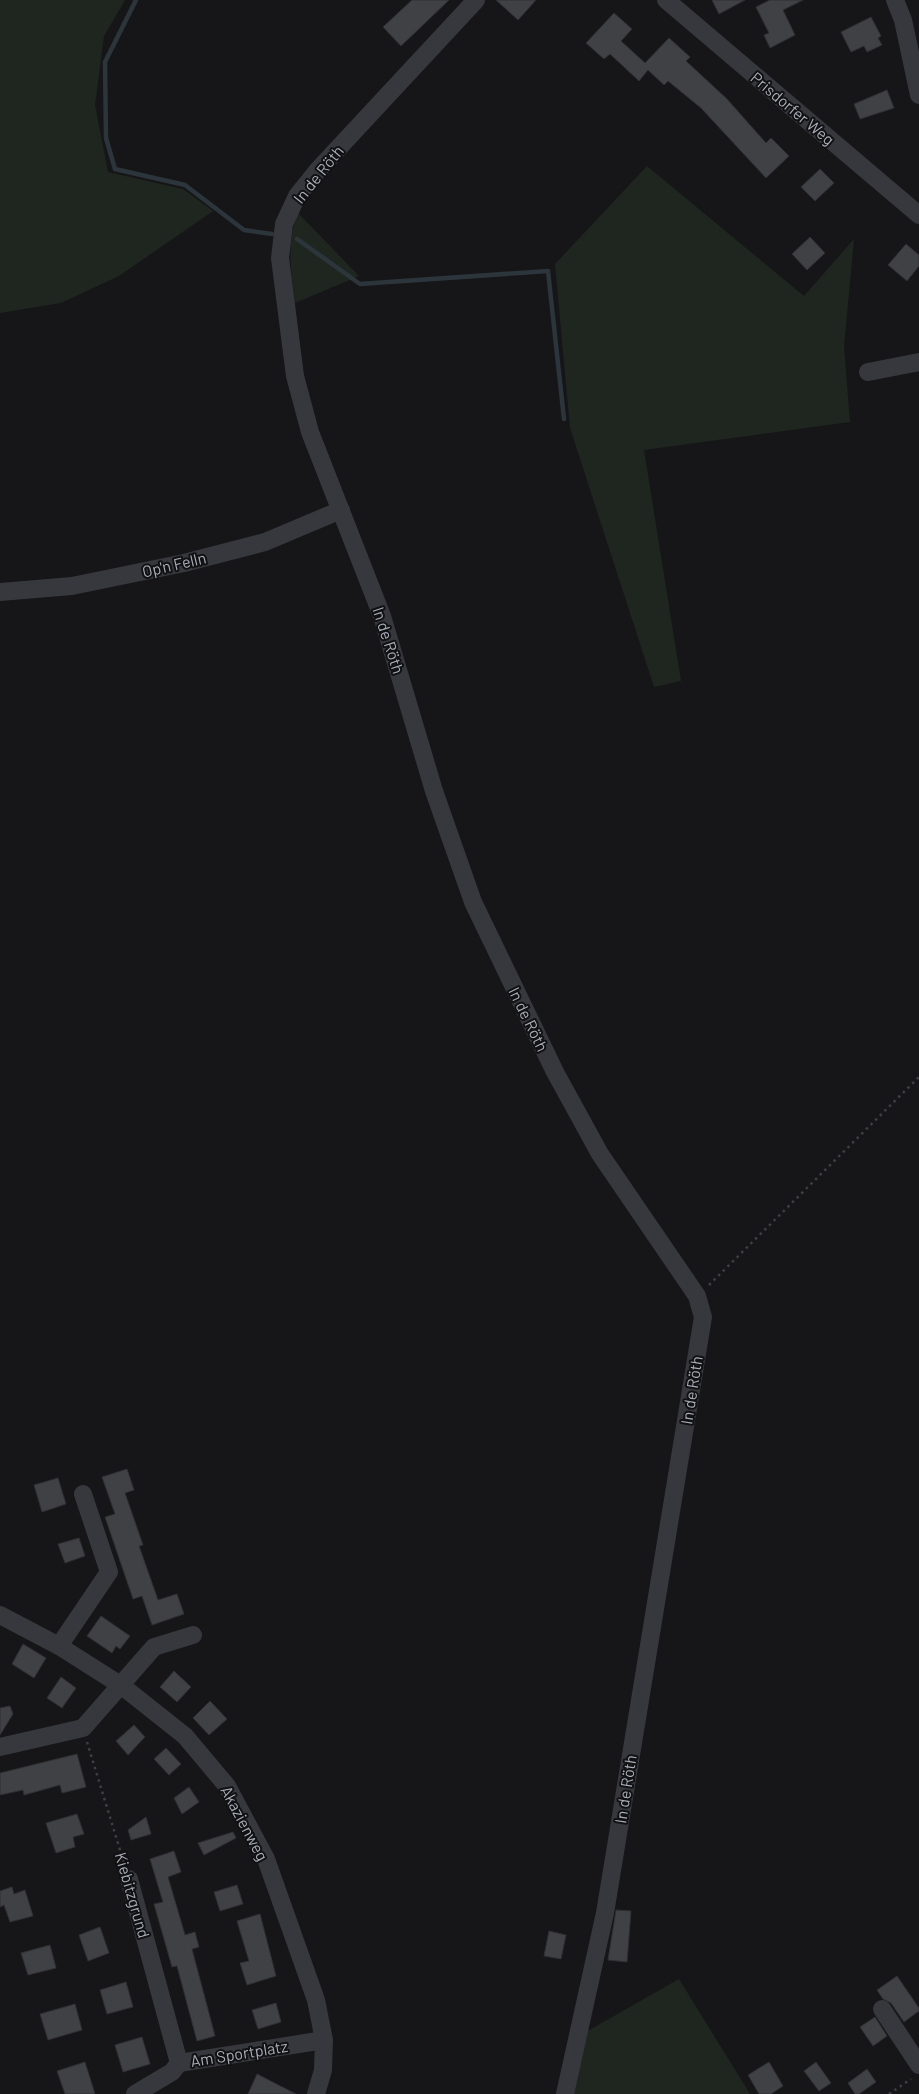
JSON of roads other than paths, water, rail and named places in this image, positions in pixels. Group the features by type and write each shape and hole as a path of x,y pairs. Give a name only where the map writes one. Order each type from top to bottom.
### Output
{"street":[{"name":"In de Röth","path":"476,0 318,170 297,196 284,224 280,258 295,376 310,432 382,616 434,791 473,902 555,1072 596,1146 697,1296 703,1316 607,1903 565,2094"},
{"name":"Prisdorfer Weg","path":"666,0 919,215"},
{"path":"895,0 903,20 919,95"},
{"path":"868,372 919,362"},
{"name":"Op'n Felln","path":"0,592 72,586 184,563 265,542 341,510"},
{"path":"59,1646 110,1572 83,1494"},
{"name":"Akazienweg","path":"0,1616 59,1646 122,1686 185,1736 227,1786 266,1859 316,2000 324,2040 323,2070 316,2094"},
{"path":"0,1747 83,1728 122,1686 154,1647 193,1635"},
{"name":"Kiebitzgrund","path":"129,1879 179,2063"},
{"path":"882,2009 919,2066"},
{"name":"Am Sportplatz","path":"135,2094 172,2072 179,2063 324,2040"}],"waterway":[{"path":"136,0 105,62 106,138 115,169 185,185 244,230 272,234"},
{"path":"297,239 360,284 548,271 564,419"}]}
